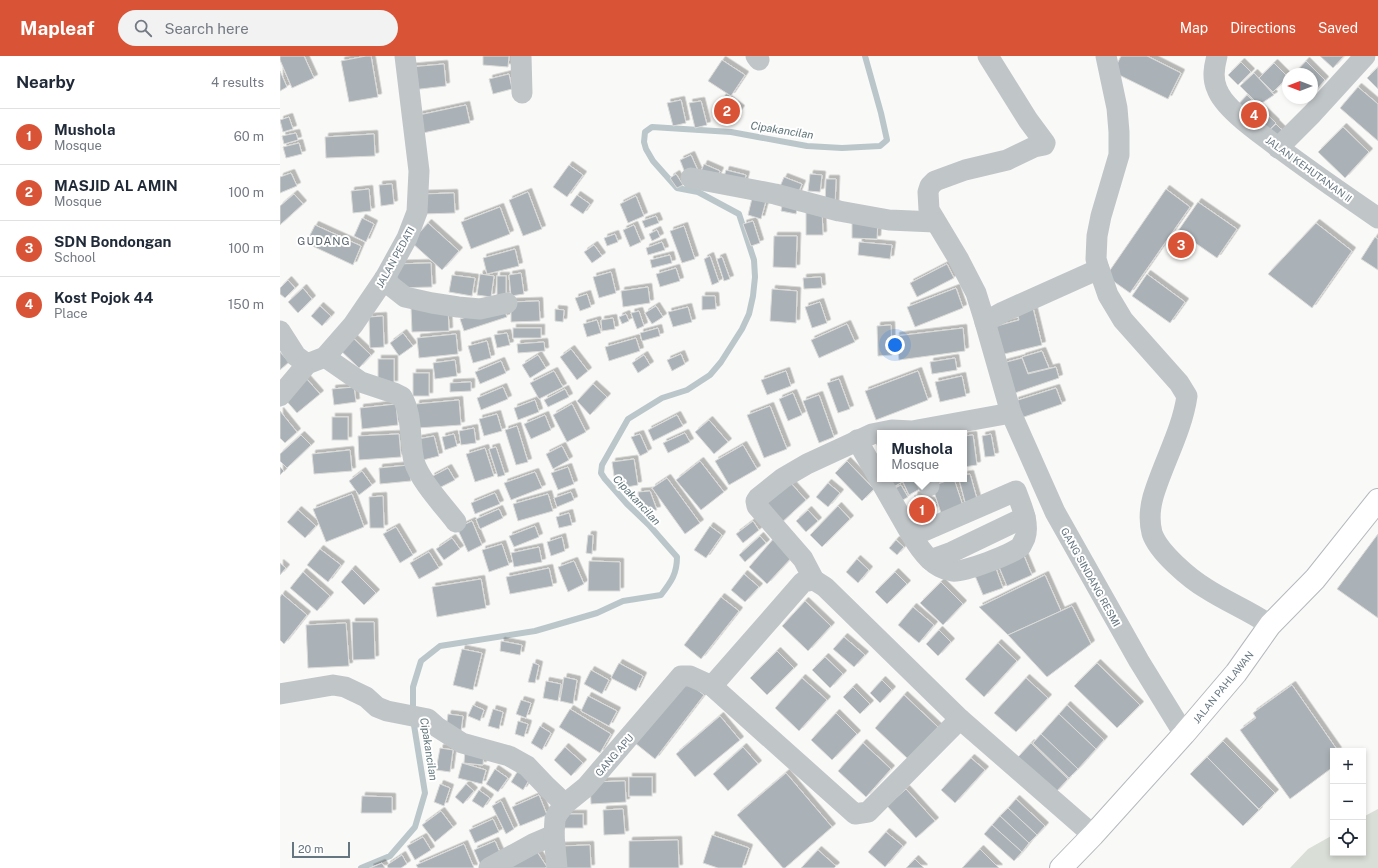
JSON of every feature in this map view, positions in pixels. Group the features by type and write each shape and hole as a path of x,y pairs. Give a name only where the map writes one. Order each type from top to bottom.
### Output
{"main road":[{"name":"JALAN PAHLAWAN","path":"1061,868 1093,835 1184,734 1236,673 1270,625 1315,579 1378,500"}],"street":[{"name":"JALAN PEDATI","path":"280,396 353,325 385,278 407,238 418,212 419,171 405,56"},
{"path":"521,56 522,92"},
{"name":"GANG SINDANG RESMI","path":"988,56 1028,120 1045,143 1044,145 1034,147 1007,160 965,170 936,181 930,186 928,200 929,210 959,260 976,293 1011,413 1055,512 1139,661 1184,734"},
{"path":"1106,56 1117,108 1119,155 1101,216 1097,236 1096,259 1108,295 1123,320 1179,383 1187,396 1186,405 1153,497 1150,522 1153,534 1171,561 1206,589 1259,617 1270,625"},
{"name":"JALAN KEHUTANAN II","path":"1216,56 1213,71 1214,77 1217,90 1225,102 1245,122 1296,162 1378,218"},
{"path":"1278,148 1312,114 1365,56"},
{"path":"691,178 775,194 839,211 889,220 936,222"},
{"path":"985,322 1003,312 1099,269"},
{"path":"385,278 391,286 405,296 432,303 458,308 480,309 507,303"},
{"path":"280,331 296,356 316,360 361,382 402,397 406,403 408,412 415,461 426,484 456,522"},
{"path":"918,430 1011,413"},
{"path":"877,433 857,440 807,464 772,486 758,498 756,502 757,506 803,559 814,580 825,587 960,719 1093,835"},
{"path":"857,440 877,475"},
{"path":"881,482 912,536 918,546 930,560 952,552 1025,517 1016,491 912,536"},
{"path":"814,580 803,582 712,686 855,814 868,812 876,805 960,719"},
{"name":"GANG APU","path":"557,868 554,835 556,819 565,804 586,786 681,676 690,676 712,686"},
{"path":"280,694 334,684 345,687 366,697 377,707 387,711 428,719 437,727 462,743 510,756 527,766 547,788 565,804"},
{"path":"489,868 533,844 554,835"}],"shaded area":[{"path":"1378,809 1378,868 1290,868 1308,849 1330,837 1330,856 1366,856 1366,815"}],"building":[{"path":"280,56 304,56 314,78 292,88 280,60"},
{"path":"371,56 378,97 349,102 341,61"},
{"path":"483,56 509,56 508,67 483,65"},
{"path":"1121,56 1147,56 1181,73 1168,99 1113,72"},
{"path":"1320,56 1344,56 1333,68"},
{"path":"722,60 745,75 731,96 708,81"},
{"path":"1306,61 1313,68 1300,68"},
{"path":"1241,62 1251,72 1238,85 1228,75"},
{"path":"1274,63 1282,71 1282,83 1273,92 1259,78"},
{"path":"444,64 446,86 412,90 410,67"},
{"path":"1378,67 1378,89 1367,78"},
{"path":"280,71 287,87 280,91"},
{"path":"1254,73 1274,95 1259,105 1240,86"},
{"path":"1318,73 1325,80 1318,88"},
{"path":"509,74 512,89 493,94 489,79"},
{"path":"1358,87 1378,104 1378,141 1340,108"},
{"path":"1247,95 1276,123 1268,131 1234,109"},
{"path":"724,96 741,109 729,125 712,113"},
{"path":"681,100 686,123 673,126 667,103"},
{"path":"701,101 707,125 695,128 689,103"},
{"path":"466,105 470,123 423,133 419,115"},
{"path":"289,117 293,129 283,132 280,120"},
{"path":"1276,124 1288,135 1264,135"},
{"path":"1343,127 1369,152 1345,178 1318,152"},
{"path":"296,133 298,140 284,144 282,136"},
{"path":"374,134 375,156 326,158 325,137"},
{"path":"299,143 302,154 286,158 283,147"},
{"path":"691,155 699,173 687,178 680,160"},
{"path":"704,164 720,171 715,181 700,174"},
{"path":"569,165 583,175 567,197 553,187"},
{"path":"726,170 746,175 743,186 723,180"},
{"path":"291,173 297,186 280,193 280,177"},
{"path":"676,174 683,185 677,188 670,178"},
{"path":"810,174 822,175 820,192 808,191"},
{"path":"784,177 802,184 797,196 779,189"},
{"path":"826,179 836,179 835,206 825,205"},
{"path":"392,184 394,204 381,206 379,185"},
{"path":"369,189 371,211 353,213 351,191"},
{"path":"1166,189 1190,207 1130,293 1106,276"},
{"path":"528,192 542,229 523,236 509,200"},
{"path":"454,193 455,213 423,214 422,194"},
{"path":"294,194 303,204 280,225 280,206"},
{"path":"753,194 767,197 761,219 748,215"},
{"path":"577,195 590,204 583,214 570,205"},
{"path":"636,196 644,216 628,223 620,204"},
{"path":"783,201 798,204 796,214 781,211"},
{"path":"1198,202 1237,229 1217,258 1178,231"},
{"path":"500,207 510,234 471,249 461,222"},
{"path":"806,210 822,210 823,235 806,235"},
{"path":"656,216 659,223 645,228 642,221"},
{"path":"362,218 374,224 366,242 354,236"},
{"path":"852,219 878,220 877,239 852,238"},
{"path":"753,221 760,243 751,246 743,224"},
{"path":"428,223 459,251 442,270 411,242"},
{"path":"1316,223 1352,251 1312,308 1268,274"},
{"path":"315,225 361,246 353,265 306,243"},
{"path":"634,225 641,242 630,247 623,230"},
{"path":"684,226 695,259 682,263 670,231"},
{"path":"657,230 660,237 652,241 649,234"},
{"path":"615,234 618,242 607,246 604,238"},
{"path":"774,236 797,236 796,268 773,267"},
{"path":"1375,237 1378,239 1378,270 1361,259"},
{"path":"662,242 665,250 648,255 646,248"},
{"path":"859,242 892,245 890,259 858,255"},
{"path":"594,245 602,256 592,263 584,252"},
{"path":"515,249 519,266 487,274 483,258"},
{"path":"670,255 672,263 652,268 650,260"},
{"path":"710,256 719,282 712,285 704,259"},
{"path":"722,257 730,279 724,281 717,259"},
{"path":"431,263 432,287 395,288 394,264"},
{"path":"947,264 954,278 917,297 910,283"},
{"path":"676,268 680,281 660,287 656,274"},
{"path":"611,272 616,293 599,298 593,277"},
{"path":"521,273 524,294 511,296 509,275"},
{"path":"480,274 494,276 491,297 477,295"},
{"path":"1147,274 1185,302 1170,323 1132,296"},
{"path":"452,275 475,278 472,296 449,292"},
{"path":"497,276 506,276 506,296 497,296"},
{"path":"821,277 822,288 804,289 803,278"},
{"path":"288,280 295,288 285,298 280,294 280,288"},
{"path":"648,287 650,303 623,307 621,291"},
{"path":"303,288 312,299 298,313 288,302"},
{"path":"956,288 963,308 915,327 907,307"},
{"path":"772,289 797,291 796,323 770,321"},
{"path":"587,294 591,307 580,311 575,298"},
{"path":"702,296 715,296 716,309 702,310"},
{"path":"539,301 540,321 511,322 511,302"},
{"path":"820,302 827,323 812,328 805,307"},
{"path":"320,306 331,316 322,326 311,316"},
{"path":"503,306 507,317 464,331 460,319"},
{"path":"656,306 663,317 652,324 645,313"},
{"path":"448,307 449,331 412,332 411,308"},
{"path":"688,307 692,322 673,327 668,312"},
{"path":"1033,308 1042,345 1000,355 993,327 1019,320 1017,312"},
{"path":"555,309 564,310 563,322 555,321"},
{"path":"639,311 644,326 637,329 631,313"},
{"path":"626,314 629,321 622,324 619,317"},
{"path":"383,316 384,347 370,348 369,317"},
{"path":"613,318 615,329 602,331 601,320"},
{"path":"597,320 601,333 587,337 583,324"},
{"path":"847,324 855,342 819,358 811,340"},
{"path":"891,325 892,355 878,356 877,326"},
{"path":"513,328 541,328 541,338 513,338"},
{"path":"658,328 660,336 642,341 640,333"},
{"path":"963,328 965,351 899,360 896,336"},
{"path":"403,333 413,346 399,356 390,343"},
{"path":"507,333 510,345 497,348 494,335"},
{"path":"456,334 458,354 419,358 417,338"},
{"path":"350,335 371,355 359,368 338,348"},
{"path":"636,338 640,351 609,361 605,347"},
{"path":"487,341 491,358 473,363 468,346"},
{"path":"544,342 545,351 518,353 517,344"},
{"path":"571,349 588,371 577,380 560,357"},
{"path":"1042,351 1049,368 1028,373 1022,357"},
{"path":"280,352 289,362 280,370"},
{"path":"681,354 685,364 672,371 667,360"},
{"path":"538,355 546,368 530,378 522,365"},
{"path":"644,355 650,365 638,373 632,363"},
{"path":"955,358 957,370 932,374 930,362"},
{"path":"1022,358 1028,374 1056,367 1059,378 1012,394 1003,363"},
{"path":"378,359 394,359 394,384 378,384"},
{"path":"455,360 457,376 435,379 433,363"},
{"path":"501,361 506,373 480,384 475,372"},
{"path":"554,371 563,387 539,399 530,383"},
{"path":"786,371 791,386 767,395 761,380"},
{"path":"918,371 928,400 876,420 865,391"},
{"path":"413,373 429,373 429,396 413,396"},
{"path":"962,376 966,396 940,402 935,382"},
{"path":"305,377 320,394 297,413 283,397"},
{"path":"839,379 850,409 838,413 827,383"},
{"path":"471,382 471,391 450,392 450,383"},
{"path":"593,384 607,397 590,415 577,401"},
{"path":"354,387 356,402 334,405 332,389"},
{"path":"503,387 508,399 481,410 477,398"},
{"path":"1056,388 1062,404 1021,418 1015,401"},
{"path":"565,389 569,397 548,407 544,400"},
{"path":"793,393 802,415 788,421 779,399"},
{"path":"819,395 834,437 819,443 803,401"},
{"path":"459,400 461,425 418,428 416,404"},
{"path":"535,400 539,412 518,420 514,408"},
{"path":"396,404 398,425 362,429 360,408"},
{"path":"572,404 586,432 567,442 553,415"},
{"path":"770,406 787,449 764,458 747,415"},
{"path":"280,411 297,432 285,443 280,438"},
{"path":"497,414 502,431 484,436 479,419"},
{"path":"545,415 551,430 531,439 524,424"},
{"path":"677,415 683,426 653,441 648,430"},
{"path":"332,417 348,417 348,440 332,440"},
{"path":"709,420 728,442 714,454 695,432"},
{"path":"517,426 528,462 516,465 505,430"},
{"path":"474,428 476,443 461,445 459,431"},
{"path":"685,433 690,442 668,453 663,443"},
{"path":"399,434 401,457 359,460 358,436"},
{"path":"454,434 457,446 445,450 442,437"},
{"path":"640,434 648,452 640,456 631,437"},
{"path":"991,434 995,456 985,457 982,436"},
{"path":"301,435 311,445 287,468 280,461 280,454"},
{"path":"973,435 977,465 967,467 967,436"},
{"path":"434,436 439,456 423,460 418,439"},
{"path":"743,445 757,469 729,485 715,461"},
{"path":"562,446 569,460 553,469 546,454"},
{"path":"496,447 505,475 498,477 489,449"},
{"path":"485,448 494,476 475,482 466,454"},
{"path":"350,450 352,471 314,474 312,454"},
{"path":"634,459 638,485 616,489 612,462"},
{"path":"700,461 724,492 701,510 676,480"},
{"path":"847,461 874,489 862,501 835,473"},
{"path":"409,465 411,481 380,484 379,468"},
{"path":"280,467 284,471 280,475"},
{"path":"568,467 574,484 558,490 551,473"},
{"path":"448,468 455,480 437,489 431,477"},
{"path":"362,471 372,485 359,495 349,481"},
{"path":"535,472 542,488 511,500 504,483"},
{"path":"967,474 970,474 977,499 965,502 960,482 967,482"},
{"path":"667,478 700,523 685,534 652,488"},
{"path":"789,481 806,500 779,525 762,505"},
{"path":"882,482 902,482 887,491"},
{"path":"903,482 923,482 925,486 909,495"},
{"path":"943,482 955,482 964,509 942,516 932,486"},
{"path":"828,483 840,493 828,507 816,497"},
{"path":"901,485 908,497 896,504 889,491"},
{"path":"650,491 657,510 640,512 638,492"},
{"path":"571,492 574,500 557,507 554,498"},
{"path":"495,493 500,504 475,514 471,503"},
{"path":"352,494 364,527 326,542 313,509"},
{"path":"548,494 553,511 518,521 513,504"},
{"path":"915,495 936,503 928,524 907,516"},
{"path":"383,496 384,528 370,528 369,497"},
{"path":"838,506 850,519 822,547 810,535"},
{"path":"499,509 503,518 480,529 476,519"},
{"path":"298,510 316,526 305,538 287,522"},
{"path":"808,510 818,521 806,532 796,521"},
{"path":"569,513 572,525 559,528 556,517"},
{"path":"472,521 482,545 468,552 457,528"},
{"path":"753,521 759,530 743,543 736,534"},
{"path":"535,526 539,537 514,547 509,536"},
{"path":"710,526 722,535 706,558 694,550"},
{"path":"396,527 413,555 400,563 383,534"},
{"path":"1378,534 1378,618 1337,589"},
{"path":"588,535 593,535 592,554 586,553"},
{"path":"760,536 766,543 745,562 739,555"},
{"path":"562,537 565,551 551,556 547,542"},
{"path":"775,537 794,555 767,584 749,567"},
{"path":"452,538 460,549 444,560 436,549"},
{"path":"896,540 904,547 897,555 889,548"},
{"path":"502,544 509,565 489,572 482,550"},
{"path":"539,547 542,562 514,567 511,553"},
{"path":"320,549 341,565 328,582 307,565"},
{"path":"1022,551 1032,575 1007,586 997,562"},
{"path":"429,552 439,568 419,579 410,563"},
{"path":"857,559 869,570 858,583 846,572"},
{"path":"574,561 584,584 568,592 558,567"},
{"path":"589,561 620,562 620,591 588,591"},
{"path":"280,563 286,568 280,575"},
{"path":"994,563 1003,588 983,595 973,571"},
{"path":"549,568 553,586 510,594 506,577"},
{"path":"352,569 376,593 364,605 341,582"},
{"path":"303,572 330,596 317,611 290,588"},
{"path":"895,572 907,584 887,604 875,592"},
{"path":"744,574 759,587 745,602 731,590"},
{"path":"1045,575 1061,611 1008,635 979,607"},
{"path":"481,579 486,608 437,617 432,587"},
{"path":"941,582 963,604 943,625 920,603"},
{"path":"282,594 307,615 284,644 280,640 280,597"},
{"path":"721,597 739,611 701,659 684,645"},
{"path":"805,601 831,626 808,651 782,626"},
{"path":"1072,606 1091,644 1047,677 1008,635"},
{"path":"913,607 934,625 919,643 898,625"},
{"path":"352,622 374,622 375,659 353,660"},
{"path":"346,623 349,666 308,668 306,625"},
{"path":"939,630 951,642 938,656 926,644"},
{"path":"844,637 865,655 854,667 833,649"},
{"path":"501,641 522,645 520,655 500,651"},
{"path":"998,643 1017,661 984,697 965,679"},
{"path":"462,649 482,653 473,690 453,685"},
{"path":"777,651 794,668 767,695 750,678"},
{"path":"825,657 843,674 830,688 812,670"},
{"path":"533,663 539,665 535,683 528,682"},
{"path":"619,663 643,676 636,691 611,678"},
{"path":"1097,663 1140,705 1117,728 1074,686"},
{"path":"591,670 609,680 602,694 584,684"},
{"path":"564,677 577,680 573,704 560,701"},
{"path":"802,678 827,700 799,731 775,708"},
{"path":"1026,678 1048,698 1016,732 994,713"},
{"path":"684,680 704,695 655,759 635,743"},
{"path":"882,680 892,690 880,703 870,693"},
{"path":"546,681 561,684 558,701 543,698"},
{"path":"1292,685 1336,748 1330,748 1330,769 1290,799 1240,730 1256,718 1253,713"},
{"path":"853,687 870,704 860,714 843,697"},
{"path":"904,695 938,727 908,759 875,728"},
{"path":"588,696 617,711 609,726 581,711"},
{"path":"521,700 531,703 526,718 516,714"},
{"path":"473,705 484,710 480,721 468,716"},
{"path":"1067,705 1104,740 1096,749 1059,714"},
{"path":"493,709 503,712 499,729 488,726"},
{"path":"570,709 611,734 600,753 559,727"},
{"path":"836,713 857,734 832,760 811,740"},
{"path":"448,714 463,716 461,731 446,729"},
{"path":"1059,714 1096,749 1078,769 1041,734"},
{"path":"720,716 740,740 695,777 676,754"},
{"path":"518,721 528,724 524,737 515,734"},
{"path":"540,726 551,733 542,750 531,743"},
{"path":"1041,734 1078,769 1069,778 1033,743"},
{"path":"1223,741 1275,793 1259,809 1207,757"},
{"path":"863,743 891,769 866,797 838,771"},
{"path":"1031,743 1068,779 1055,793 1018,757"},
{"path":"565,747 583,763 571,776 554,760"},
{"path":"743,747 758,764 728,791 713,774"},
{"path":"440,748 453,750 450,772 436,770"},
{"path":"465,749 484,751 483,765 464,763"},
{"path":"1207,757 1259,810 1243,826 1190,774"},
{"path":"971,758 985,770 955,803 941,790"},
{"path":"462,763 486,770 482,784 458,778"},
{"path":"495,769 508,778 498,792 486,784"},
{"path":"519,769 531,777 523,790 511,782"},
{"path":"786,773 832,827 785,868 783,868 737,815"},
{"path":"629,777 652,777 652,796 629,796"},
{"path":"625,781 626,802 591,804 590,782"},
{"path":"440,784 450,788 444,806 434,802"},
{"path":"466,784 474,791 463,804 455,797"},
{"path":"906,789 935,821 916,838 887,806"},
{"path":"479,790 490,798 483,808 472,801"},
{"path":"539,795 547,815 520,826 512,807"},
{"path":"362,796 392,797 392,813 361,813"},
{"path":"1016,799 1045,826 1037,835 1008,808"},
{"path":"501,801 514,829 506,834 492,806"},
{"path":"1008,808 1037,835 1029,843 1000,816"},
{"path":"623,809 625,834 604,835 603,810"},
{"path":"441,811 453,827 435,842 422,825"},
{"path":"564,814 583,814 583,828 564,828"},
{"path":"1000,816 1029,843 1022,852 992,825"},
{"path":"493,819 499,832 475,843 469,830"},
{"path":"992,825 1022,852 1014,861 984,834"},
{"path":"886,832 903,846 885,867 868,852"},
{"path":"712,835 749,848 742,868 718,868 703,863"},
{"path":"423,837 431,850 415,860 407,846"},
{"path":"678,840 679,868 629,868 629,841"},
{"path":"495,841 502,857 481,866 474,850"},
{"path":"464,844 474,868 418,868 416,865"},
{"path":"590,845 591,868 563,868 561,846"},
{"path":"534,847 547,867 508,868"},
{"path":"980,849 999,868 962,868"},
{"path":"818,850 836,866 834,868 801,868"},
{"path":"402,855 407,864 401,868 388,868 387,865"},
{"path":"915,859 924,868 906,868"},
{"path":"382,863 385,868 370,868"}],"waterway":[{"name":"Cipakancilan","path":"361,868 390,856 415,827 425,793 413,719 413,687 421,661 440,646 535,631 597,613 623,601 661,595 675,573 677,557 605,479 601,473 602,465 628,419 662,398 687,390 710,375 721,362 742,329 749,314 755,277 754,260 739,214 698,192 677,188 653,161 646,149 644,142 645,132 652,127 731,132 807,146 842,148 880,146 887,140 865,56"}],"place":[{"name":"MASJID AL AMIN","path":"727,111"},
{"name":"Kost Pojok 44","path":"1254,115"},
{"name":"SDN Bondongan","path":"1181,245"},
{"name":"Mushola","path":"922,510"}],"district":[{"name":"GUDANG","path":"324,241"}]}
